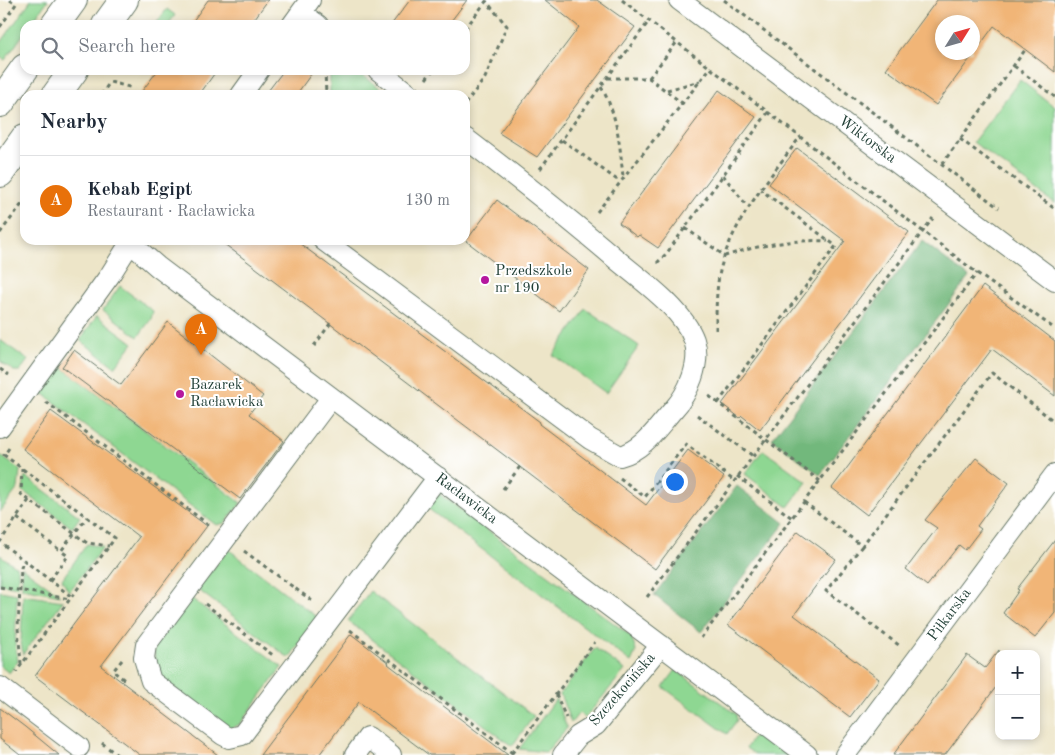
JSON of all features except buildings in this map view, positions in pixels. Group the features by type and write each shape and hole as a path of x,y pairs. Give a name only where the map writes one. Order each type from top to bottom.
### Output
{"main road":[{"path":"59,20 73,0"},
{"path":"110,20 124,0"},
{"path":"0,102 20,75"},
{"path":"60,90 70,75"}],"street":[{"name":"Wiktorska","path":"679,0 1055,281"},
{"path":"245,90 255,75"},
{"path":"384,75 404,90"},
{"path":"330,245 590,439 620,456 636,450 680,402 693,376 695,341 682,319 640,279 583,230 470,142"},
{"path":"0,427 110,275 128,245"},
{"name":"Racławicka","path":"134,245 158,267 807,755"},
{"path":"331,398 146,645 145,668 151,681 207,723 229,738 242,735 438,477"},
{"name":"Piłkarska","path":"845,755 1055,474"},
{"name":"Szczekocińska","path":"563,755 578,736 596,725 661,645"},
{"path":"2,689 79,747"},
{"path":"355,755 368,737 390,755"}],"path":[{"path":"0,27 16,4 10,0"},
{"path":"622,0 977,273 1055,329"},
{"path":"724,0 1000,208"},
{"path":"470,23 487,1 507,26 485,78 470,98"},
{"path":"528,186 650,21"},
{"path":"650,78 677,42"},
{"path":"942,164 1025,50"},
{"path":"1014,66 1055,97"},
{"path":"583,230 711,67"},
{"path":"326,75 326,90"},
{"path":"608,78 650,78 682,103"},
{"path":"667,90 700,81"},
{"path":"104,90 110,82 133,88"},
{"path":"601,87 607,98 618,134 623,178"},
{"path":"640,279 667,252 769,112"},
{"path":"716,338 719,275 725,256 748,207 800,137"},
{"path":"960,139 1055,209"},
{"path":"562,140 620,182"},
{"path":"723,175 748,207"},
{"path":"647,597 924,231 961,178"},
{"path":"718,403 836,246 761,190"},
{"path":"0,233 20,207"},
{"path":"685,228 725,256"},
{"path":"725,256 767,244 803,240 828,241"},
{"path":"701,638 977,273"},
{"path":"314,346 332,321"},
{"path":"0,369 333,616 514,754 595,642"},
{"path":"917,659 826,591 992,373 1055,422"},
{"path":"680,402 752,456"},
{"path":"766,440 820,481"},
{"path":"2,689 115,538 4,455 10,447"},
{"path":"503,489 522,464"},
{"path":"22,468 21,494 87,543 109,546"},
{"path":"737,476 792,518"},
{"path":"30,500 0,542 71,598"},
{"path":"804,502 862,546"},
{"path":"61,551 87,517"},
{"path":"17,518 68,556 50,580"},
{"path":"21,664 19,646 20,591 23,560"},
{"path":"0,587 71,598"},
{"path":"187,590 292,670"},
{"path":"556,694 569,726"}],"green space":[{"path":"31,0 48,0 34,20 20,20 20,39 5,60 0,57 0,44"},
{"path":"167,9 175,15 172,20 159,20"},
{"path":"330,75 362,75 383,90 330,90"},
{"path":"1020,80 1055,107 1055,204 973,142"},
{"path":"922,241 969,277 820,475 772,439"},
{"path":"120,286 153,311 151,319 138,337 103,310"},
{"path":"586,309 639,346 606,393 553,355"},
{"path":"97,316 133,343 115,367 80,340"},
{"path":"0,340 28,360 20,371 14,371 0,361"},
{"path":"60,366 241,503 225,523 216,525 41,392"},
{"path":"763,450 807,482 788,507 745,474"},
{"path":"0,455 20,470 18,488 0,512"},
{"path":"25,476 80,517 72,528 23,491"},
{"path":"737,486 785,523 701,632 654,595"},
{"path":"439,494 631,636 636,651 631,662 426,507"},
{"path":"87,544 103,547 69,592 62,579"},
{"path":"228,549 318,618 289,658 197,589"},
{"path":"0,555 18,568 18,587 0,584"},
{"path":"22,567 60,595 22,588"},
{"path":"0,591 17,594 15,644 18,661 9,673 0,666"},
{"path":"370,591 534,716 512,746 348,621"},
{"path":"23,595 63,601 23,654 21,642"},
{"path":"191,598 282,667 240,724 230,729 164,681 156,669 154,647"},
{"path":"595,648 625,670 585,718 579,713 571,723 560,694"},
{"path":"676,670 736,714 737,720 727,734 663,687"},
{"path":"556,699 567,728 546,752 519,749"},
{"path":"761,735 789,755 756,755 746,748 754,736"}],"place":[{"name":"Przedszkole nr 190","path":"485,280"},
{"name":"Kebab Egipt","path":"201,355"},
{"name":"Bazarek Racławicka","path":"180,394"}]}
